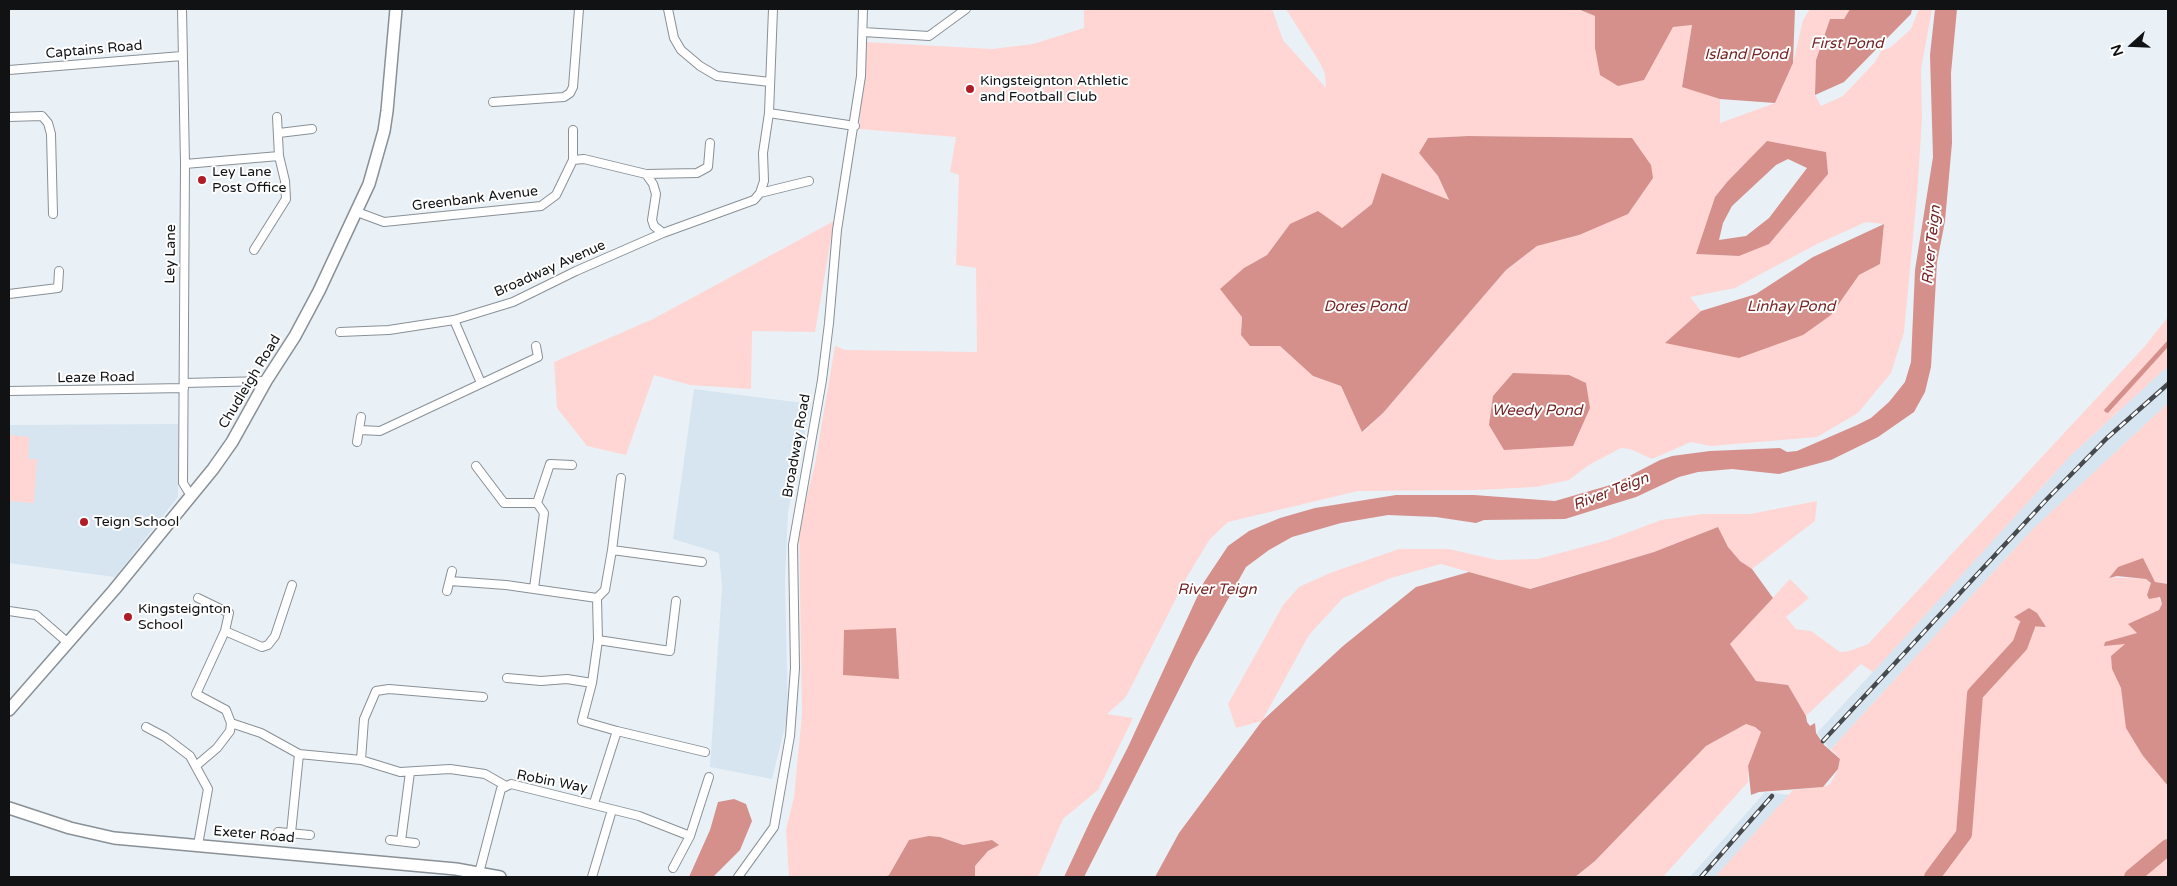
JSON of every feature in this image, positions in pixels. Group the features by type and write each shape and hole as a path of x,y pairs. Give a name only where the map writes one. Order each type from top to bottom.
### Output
{"main road":[{"name":"Chudleigh Road","path":"10,706 114,590 191,496 232,442 320,291 369,184 384,131 396,9"},
{"name":"Exeter Road","path":"9,808 70,828 114,838 479,873 500,877"}],"street":[{"name":"Ley Lane","path":"182,9 185,164 183,483 191,496"},
{"path":"492,102 564,97 570,93 573,87 579,9"},
{"path":"668,9 674,38 681,50 700,66 717,76 770,82"},
{"path":"760,193 764,181 763,153 769,113 773,9"},
{"name":"Broadway Road","path":"738,877 774,827 790,736 795,668 793,546 822,380 837,230 855,126 864,9"},
{"path":"863,32 929,36 966,9"},
{"name":"Captains Road","path":"9,70 182,56"},
{"path":"769,113 855,126"},
{"path":"9,117 42,116 48,123 51,134 53,214"},
{"path":"254,250 286,199 285,181 279,156 279,133 276,117"},
{"path":"279,133 312,129"},
{"name":"Greenbank Avenue","path":"357,212 384,222 541,206 556,195 573,160 572,130"},
{"path":"573,160 584,159 646,174 697,173 708,167 710,143"},
{"path":"185,164 279,156"},
{"path":"646,174 653,184 656,194 652,220 654,226 663,233"},
{"name":"Broadway Avenue","path":"340,332 390,330 454,320 513,302 576,271 663,233 754,200 760,193 809,181"},
{"path":"9,294 58,288 59,271"},
{"path":"454,320 481,383"},
{"path":"360,430 380,431 538,357 536,346"},
{"name":"Leaze Road","path":"9,391 266,381"},
{"path":"356,442 360,430 361,417"},
{"path":"536,503 550,464 572,464"},
{"path":"476,466 504,503 520,505 536,503"},
{"path":"621,478 605,590 597,598 598,640 592,683 582,721 617,732 705,752"},
{"path":"534,588 544,513 536,503"},
{"path":"612,550 702,562"},
{"path":"447,591 452,571"},
{"path":"450,581 534,588 597,598"},
{"path":"224,631 262,647 268,644 274,636 292,585"},
{"path":"197,765 218,748 230,731 226,710 196,694 224,631 229,613 198,598"},
{"path":"598,640 670,651 676,601"},
{"path":"9,611 36,615 67,642"},
{"path":"507,678 541,681 567,679 592,683"},
{"path":"361,760 364,719 376,691 389,689 483,698"},
{"path":"230,723 261,734 299,754 361,760 386,769 410,772 450,769 485,774 506,786"},
{"path":"146,727 179,747 197,765 208,788 198,845"},
{"name":"Robin Way","path":"594,803 617,732"},
{"path":"291,833 299,754"},
{"path":"401,841 410,772"},
{"path":"673,868 690,836 709,777"},
{"name":"Robin Way","path":"479,873 501,789 511,784 594,803 612,810 639,816 690,836"},
{"path":"592,877 612,810"},
{"path":"278,832 310,835"},
{"path":"390,840 415,843"}],"shaded area":[{"path":"1084,9 1272,9 1283,40 1326,88 1325,74 1320,63 1286,9 1578,9 1595,16 1595,48 1643,80 1672,27 1692,25 1682,86 1720,99 1720,123 1775,103 1793,63 1803,20 1810,9 1850,9 1844,19 1830,19 1816,60 1815,95 1821,106 1843,96 1875,62 1881,51 1891,47 1911,29 1919,9 1932,9 1921,69 1922,119 1904,332 1891,373 1858,413 1817,437 1711,446 1691,442 1652,459 1630,449 1621,448 1589,465 1569,480 1536,487 1476,490 1358,491 1228,522 1210,539 1188,575 1126,697 1107,714 1133,718 1098,790 1063,819 1038,877 975,877 975,866 988,851 998,845 992,840 963,845 940,837 909,840 889,875 885,877 789,877 786,830 794,797 802,714 799,528 815,464 835,346 845,350 977,352 976,268 956,265 959,175 950,172 956,137 859,129 866,42 992,49 1033,44 1084,28","holes":["1468,136 1631,138 1579,235 1537,246 1506,270 1383,413 1363,432 1341,386 1313,376 1280,346 1250,346 1241,335 1244,268 1267,255 1290,224 1342,228 1372,204 1422,191 1449,201 1438,176 1419,153 1428,138","1767,142 1826,152 1739,256 1696,254 1715,197 1727,182","1866,222 1884,224 1880,264 1859,275 1831,315 1666,343 1701,311 1690,297 1735,288 1817,244"]},
{"path":"834,221 815,332 752,331 751,389 690,385 654,375 626,455 587,446 557,408 554,362 653,319"},
{"path":"2168,317 2168,340 2104,410 2168,347 2168,366 2071,455 1873,672 1861,664 1806,716 1788,685 1756,681 1730,644 1790,579 1809,598 1786,617 1796,629 1811,631 1840,652 1850,651 1868,644 2145,346"},
{"path":"2168,366 2168,403 2032,530 1830,750 1817,733 2071,455"},
{"path":"694,389 811,404 788,512 785,580 788,715 772,779 710,767 722,587 719,553 673,539"},
{"path":"2168,403 2168,584 2155,582 2118,567 2110,577 2146,579 2151,583 2162,604 2159,610 2129,624 2138,633 2115,639 2126,644 2112,669 2121,688 2124,705 2143,756 2168,786 2168,877 1715,877 1793,790 1823,787 1830,784 1838,770 1840,759 1831,749 2032,530","holes":["2029,608 2046,627 2027,626 2015,617"]},
{"name":"Teign School","path":"178,424 178,497 115,577 9,563 9,425"},
{"path":"9,435 29,437 28,459 37,459 34,503 9,501"},
{"path":"1817,501 1815,521 1752,569 1740,561 1728,547 1718,527 1654,552 1529,589 1441,564 1391,578 1343,598 1309,635 1262,721 1236,728 1228,704 1283,605 1299,587 1330,573 1399,549 1449,549 1497,560 1538,559 1608,540 1661,520 1702,514 1750,514"},
{"path":"1746,724 1755,727 1761,732 1748,766 1748,782 1663,877 1575,877 1595,861 1706,746"},
{"path":"1765,792 1790,795 1715,877 1690,877"}],"water":[{"name":"Island Pond","path":"1578,9 1795,9 1793,63 1775,103 1720,99 1682,87 1692,25 1673,27 1644,80 1618,86 1600,75 1595,48 1595,16"},
{"name":"First Pond","path":"1850,9 1912,9 1911,14 1844,82 1815,95 1816,60 1830,19 1844,19"},
{"name":"River Teign","path":"1935,9 1957,9 1951,73 1952,143 1945,221 1937,262 1931,367 1925,392 1914,412 1878,437 1831,460 1779,474 1732,469 1698,472 1679,477 1636,497 1565,519 1484,520 1476,523 1436,517 1388,515 1341,523 1292,537 1269,550 1246,567 1195,658 1084,877 1064,877 1128,747 1204,582 1228,546 1249,531 1280,518 1315,508 1396,495 1474,495 1555,501 1614,484 1660,460 1672,456 1710,451 1780,448 1787,452 1797,451 1871,418 1889,402 1905,382 1911,362 1915,270 1933,157 1930,55"},
{"name":"Dores Pond","path":"1468,136 1632,138 1651,165 1653,178 1628,214 1579,235 1537,246 1506,270 1383,413 1362,432 1341,386 1313,376 1280,346 1250,346 1241,335 1242,317 1220,289 1244,268 1267,255 1290,224 1318,211 1342,228 1372,204 1382,173 1449,200 1438,176 1419,153 1428,138"},
{"path":"1767,141 1826,152 1828,174 1769,244 1739,256 1696,254 1715,197","holes":["1788,159 1807,168 1769,218 1746,236 1719,240 1723,223 1732,206 1776,165"]},
{"name":"Linhay Pond","path":"1884,224 1880,264 1859,275 1831,315 1803,335 1739,358 1665,343 1701,311 1756,294 1813,257"},
{"path":"2168,340 2168,347 2108,413 2105,412 2104,410"},
{"name":"Weedy Pond","path":"1513,373 1569,375 1586,383 1590,408 1573,446 1504,450 1489,425 1493,396"},
{"path":"1718,527 1728,547 1740,561 1752,569 1773,598 1730,644 1756,681 1788,685 1806,716 1807,722 1810,726 1815,723 1816,733 1824,745 1840,759 1838,769 1823,787 1759,792 1751,795 1748,766 1761,732 1755,727 1746,724 1706,746 1595,861 1575,877 1155,877 1179,833 1262,721 1343,646 1416,587 1469,572 1530,589 1654,552"},
{"path":"2143,558 2155,582 2168,584 2168,786 2143,756 2126,728 2121,688 2112,669 2111,656 2125,644 2104,646 2105,642 2137,633 2128,624 2159,610 2162,604 2160,597 2149,599 2147,595 2151,583 2146,579 2117,576 2109,578 2118,567"},
{"path":"2029,608 2037,613 2046,627 2027,626 2014,617"},
{"path":"896,628 899,679 843,675 844,630"},
{"path":"734,799 746,804 752,821 740,850 713,877 689,877 710,830 718,802"},
{"path":"929,836 940,837 963,845 992,840 999,845 988,851 975,866 975,877 885,877 889,875 909,840"}],"waterway":[{"path":"1932,877 1964,834 1975,694 2020,645 2027,626"},
{"path":"2132,877 2168,847"}],"railway":[{"path":"1823,741 2047,499 2107,438 2168,384"},
{"path":"1701,877 1772,796"}],"place":[{"name":"Kingsteignton Athletic and Football Club","path":"970,89"},
{"name":"Ley Lane Post Office","path":"202,180"},
{"name":"Teign School","path":"84,522"},
{"name":"Kingsteignton School","path":"128,617"}]}
